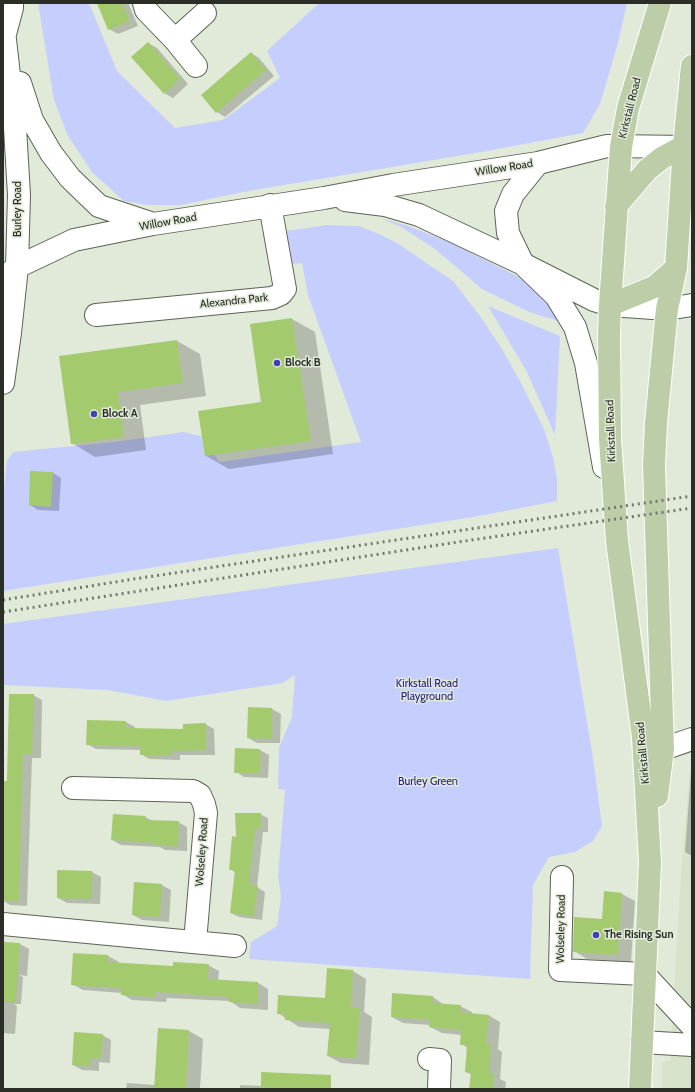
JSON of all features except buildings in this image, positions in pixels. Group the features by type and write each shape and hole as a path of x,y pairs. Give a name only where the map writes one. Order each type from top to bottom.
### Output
{"main road":[{"name":"Kirkstall Road","path":"654,753 617,541 610,439 610,305 621,147 628,108 660,3"},
{"name":"Kirkstall Road","path":"640,1089 654,753 654,465 656,423 667,309 676,268 688,146 692,66"},
{"path":"616,206 648,169 662,158 688,146"},
{"path":"610,305 654,287 676,268"}],"street":[{"name":"Burley Road","path":"3,383 10,333 10,272 19,195 15,128 4,28 12,8 12,3"},
{"path":"144,3 146,10 175,40 196,66"},
{"path":"175,40 205,13"},
{"path":"4,28 32,120 51,153 70,178 99,206 153,224"},
{"name":"Willow Road","path":"10,272 74,240 153,224 538,163 607,146 688,146"},
{"path":"538,163 513,194 506,211 508,233 523,264 556,296 575,327 586,363 617,541"},
{"name":"Willow Road","path":"324,198 385,205 419,215 523,264 594,300 610,305 667,309 692,305"},
{"name":"Alexandra Park","path":"96,315 272,298 281,294 285,288 270,205"},
{"path":"654,753 692,738"},
{"name":"Wolseley Road","path":"73,788 193,791 200,795 206,813 195,942"},
{"name":"Wolseley Road","path":"562,878 560,970 644,974"},
{"path":"3,924 235,946"},
{"path":"644,974 692,1026"},
{"path":"642,1042 692,1045"},
{"path":"429,1059 440,1060 439,1089"}],"shaded area":[{"path":"692,721 692,1089 662,1089 662,1062 670,1061 681,874 691,759"}],"green space":[{"path":"38,3 89,3 117,71 175,128 223,120 280,78 267,51 319,3 627,3 618,43 600,104 583,133 487,151 243,192 181,205 148,205 124,201 92,172 68,136 54,100"},
{"path":"381,218 408,226 449,242 525,280 542,294 561,322 529,312 482,289 435,249 401,227"},
{"path":"326,225 359,226 379,234 397,243 453,281 480,316 502,349 544,429 553,457 557,479 557,501 479,516 3,591 3,502 7,461 13,452 114,442 184,432 204,437 219,462 361,442 308,295 302,263 291,264 286,231"},
{"path":"488,306 560,336 555,435 526,370"},
{"name":"Burley Green","path":"558,548 593,758 602,826 593,841 575,852 549,857 533,885 530,979 249,959 251,942 277,926 281,896 278,876 285,790 278,789 279,748 292,717 295,675 283,683 166,701 108,690 3,685 3,624"}],"railway":[{"path":"3,600 134,579 692,496"},
{"path":"3,612 458,542 692,508"}],"place":[{"name":"Block B","path":"277,363"},
{"name":"Block A","path":"94,414"},
{"name":"The Rising Sun","path":"596,935"}],"park label":[{"name":"Kirkstall Road Playground","path":"427,690"}]}
